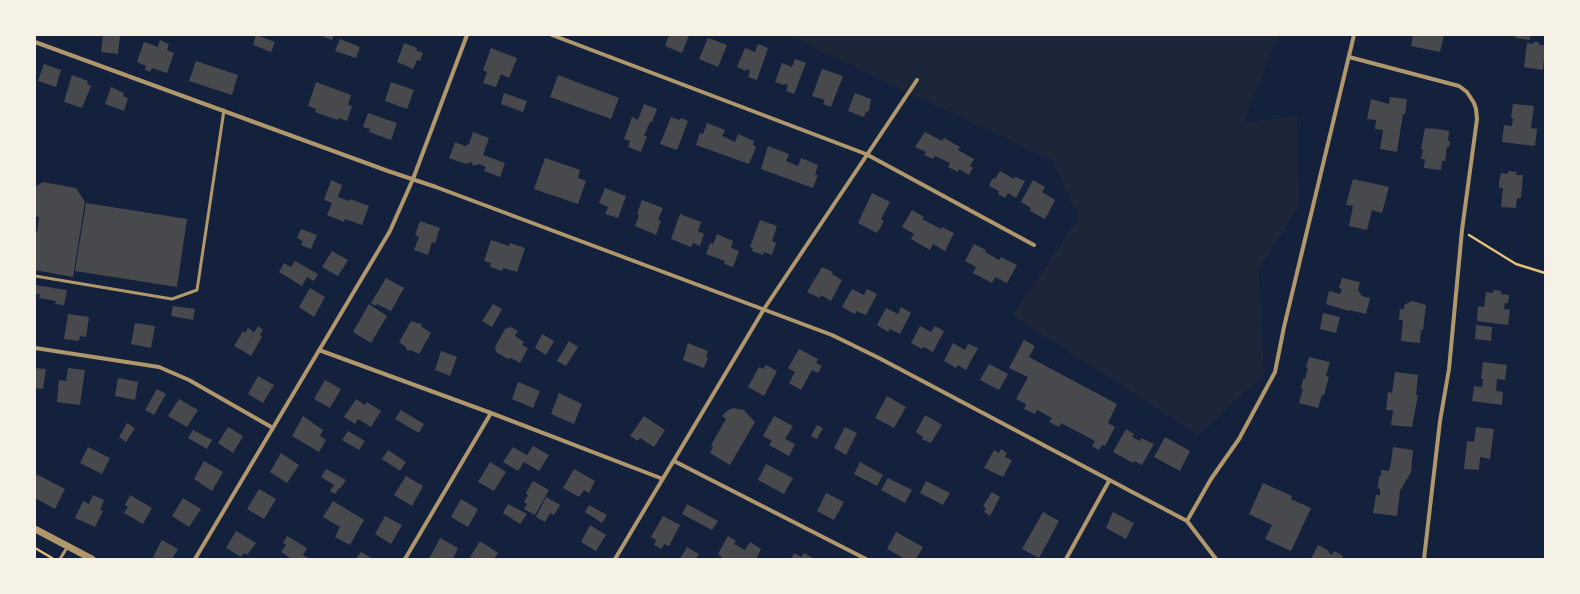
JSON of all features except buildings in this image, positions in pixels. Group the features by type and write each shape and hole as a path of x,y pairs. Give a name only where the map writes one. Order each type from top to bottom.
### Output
{"street":[{"path":"195,559 390,231 413,179 467,35"},
{"path":"554,35 866,154 1034,245"},
{"path":"1187,521 1211,479 1239,439 1275,372 1284,327 1350,57 1354,35"},
{"path":"35,42 413,179 832,335 879,358 1187,521 1216,559"},
{"path":"1350,57 1459,86 1467,92 1474,103 1476,119 1462,230 1449,369 1440,421 1424,559"},
{"path":"614,559 764,310 866,154 917,80"},
{"path":"35,348 159,367 189,380 273,428"},
{"path":"319,350 491,413 663,479"},
{"path":"406,559 491,413"},
{"path":"674,461 866,559"},
{"path":"1066,559 1109,481"},
{"path":"35,529 92,559"}],"lane":[{"path":"35,276 172,299 197,290 224,110"},
{"path":"60,559 68,546"}],"path":[{"path":"1462,230 1516,264 1545,274"},
{"path":"35,548 53,559"}],"shaded area":[{"path":"787,35 1278,35 1243,123 1297,116 1299,206 1259,269 1264,376 1198,435 1012,315 1079,218 1051,160"}]}
